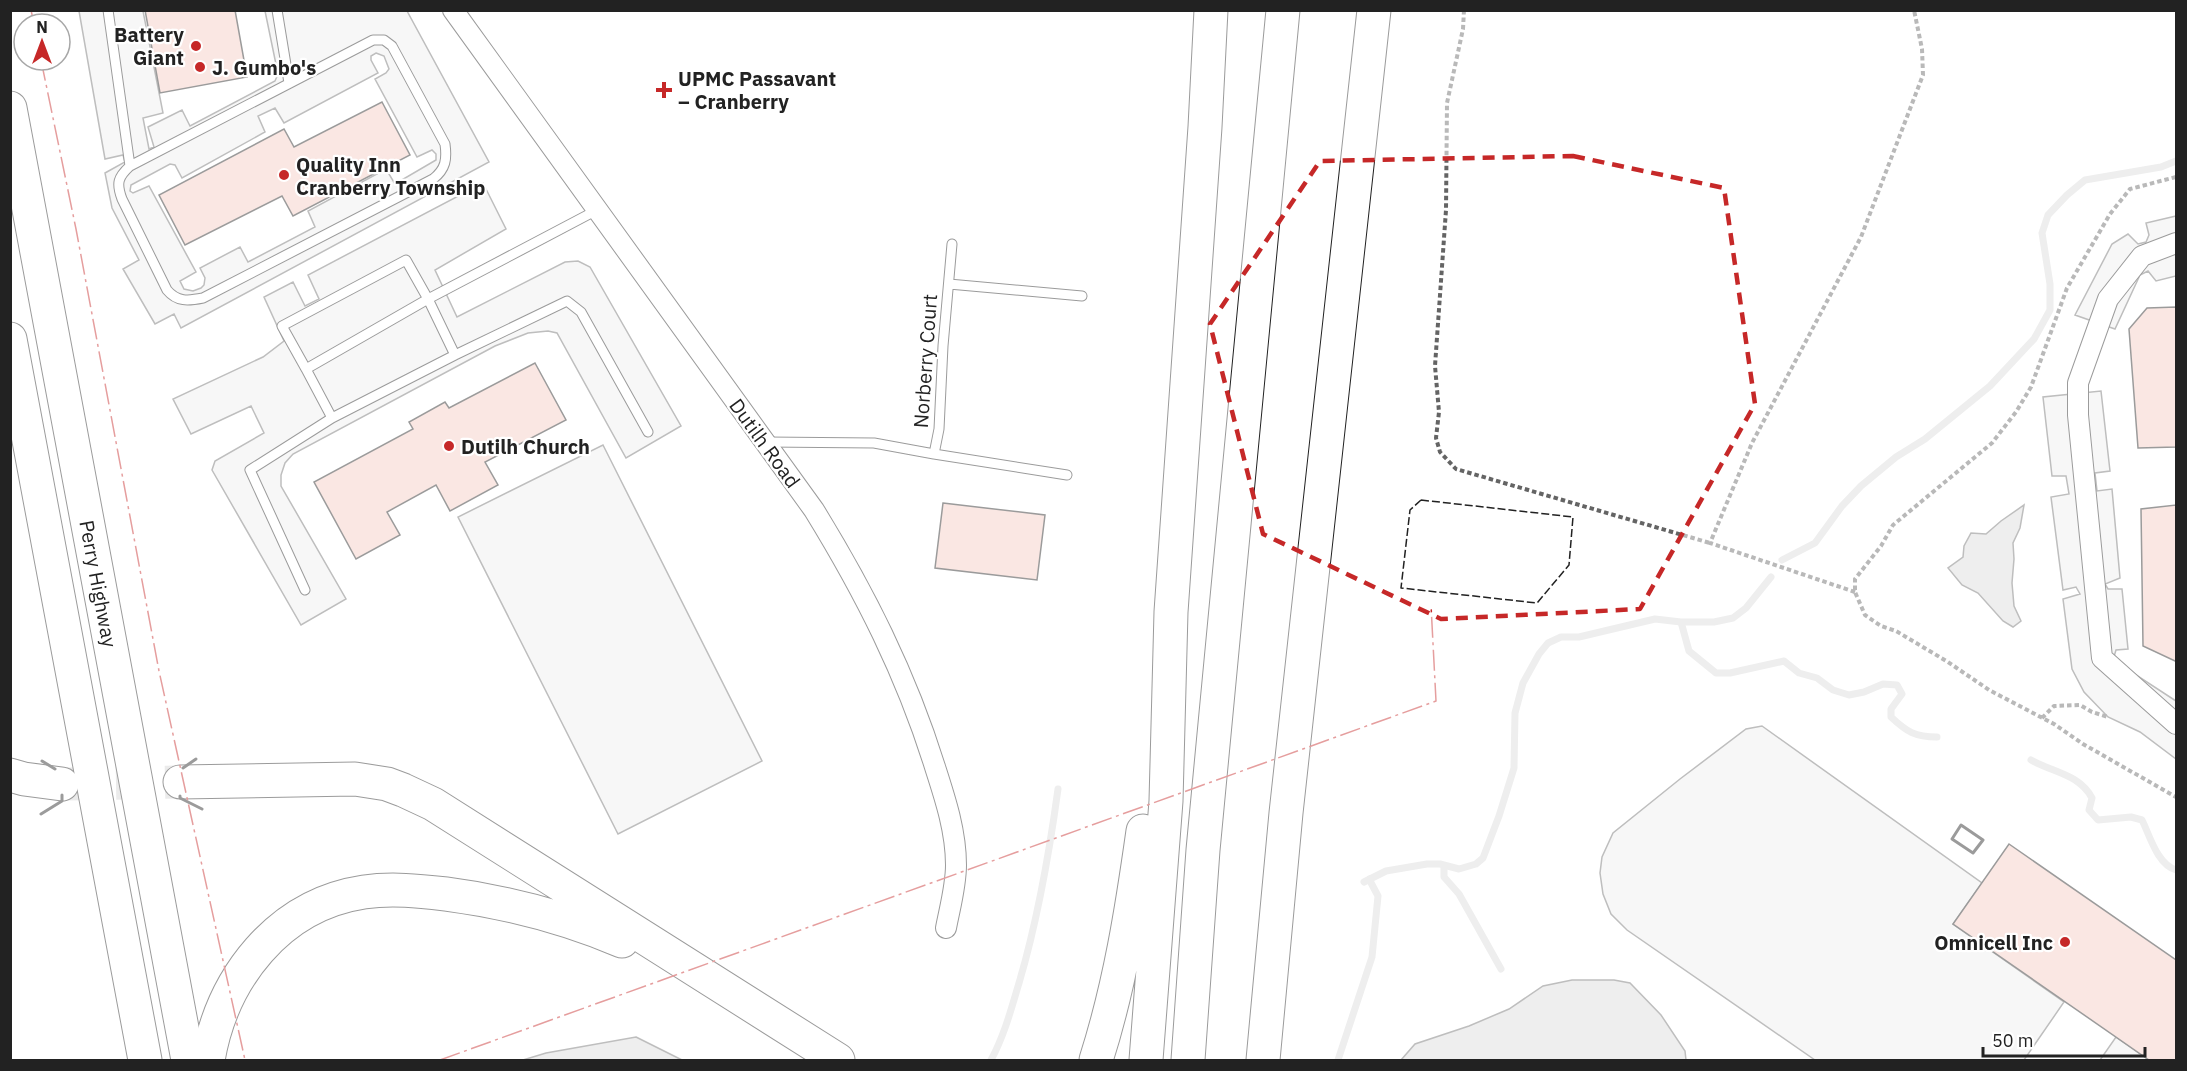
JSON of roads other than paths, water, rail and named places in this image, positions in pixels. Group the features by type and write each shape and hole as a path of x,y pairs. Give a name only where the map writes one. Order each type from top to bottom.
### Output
{"highway":[{"path":"1146,1060 1166,801 1171,612 1205,139 1211,10"},
{"path":"1188,1060 1204,838 1283,10"},
{"path":"1263,1060 1288,801 1374,10"},
{"name":"Perry Highway","path":"10,108 188,1060"},
{"path":"10,339 145,1060"},
{"path":"1096,1060 1110,1015 1131,917 1171,612"},
{"path":"10,775 62,784"},
{"path":"180,782 339,778 372,781 403,790 433,804 838,1060"},
{"path":"208,1060 216,1026 226,999 245,966 258,950 308,911 363,892 419,891 504,903 536,911 607,934 719,985"}],"street":[{"name":"Dutilh Road","path":"453,10 814,510 861,589 895,658 943,792 955,848 954,887 946,928"},
{"path":"2176,243 2142,256 2108,299 2078,383 2078,415 2102,658 2176,724"}],"lane":[{"path":"108,10 130,166"},
{"path":"277,10 289,83"},
{"path":"374,40 384,40 392,45 445,144 447,159 441,173 433,179 203,298 191,300 172,297 166,290 122,199 117,186 120,176 130,166 374,40"},
{"path":"306,369 428,299 597,210"},
{"name":"Norberry Court","path":"765,442 874,443 934,454 939,429 942,346 952,244"},
{"path":"332,418 282,326 406,260 455,355"},
{"path":"948,284 1082,296"},
{"path":"305,590 250,470 332,418 567,301 581,312 648,432"},
{"path":"934,454 1067,475"}],"waterway":[{"path":"1782,560 1815,543 1842,506 1861,486 1896,457 1925,439 1990,386 2034,339 2050,310 2050,284 2042,233 2048,215 2067,195 2085,180 2161,167 2176,161"},
{"path":"1364,882 1386,871 1427,864 1440,864 1459,869 1476,864 1483,858 1514,768 1515,713 1523,683 1539,654 1548,643 1561,637 1579,637 1655,619 1714,622 1733,618 1746,608 1771,577"},
{"path":"1681,622 1689,651 1716,673 1730,673 1784,661 1799,673 1817,678 1833,690 1849,695 1883,684 1897,685 1902,694 1891,709 1891,717 1912,733 1937,737"},
{"path":"2031,760 2073,779 2087,790 2092,798 2089,810 2098,820 2131,817 2142,820 2159,856 2169,867 2176,870"},
{"path":"991,1060 1010,1013 1032,935 1047,863 1058,789"},
{"path":"1444,865 1444,877 1459,894 1501,969"},
{"path":"1338,1060 1372,957 1378,896 1369,879"}],"tunnel":[{"path":"67,784 180,782"}],"place":[{"name":"Battery Giant","path":"196,46"},
{"name":"J. Gumbo's","path":"200,67"},
{"name":"UPMC Passavant – Cranberry","path":"664,90"},
{"name":"Quality Inn Cranberry Township","path":"284,175"},
{"name":"Dutilh Church","path":"449,446"},
{"name":"Omnicell Inc","path":"2065,942"}]}
